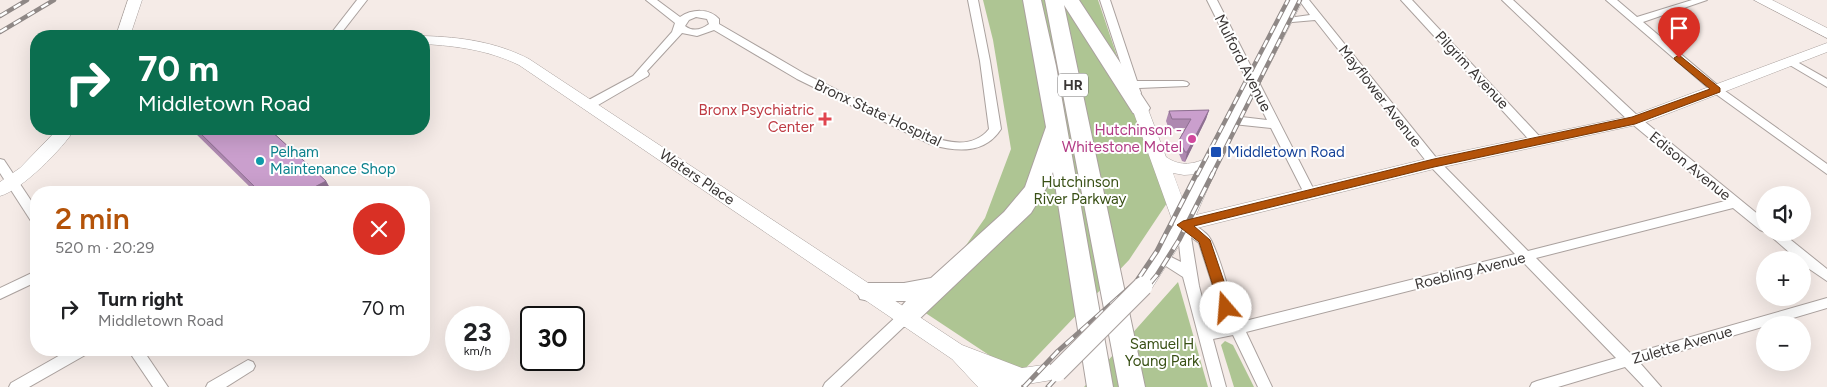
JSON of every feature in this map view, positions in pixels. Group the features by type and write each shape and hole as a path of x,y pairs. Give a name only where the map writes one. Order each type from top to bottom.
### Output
{"highway":[{"name":"HR","path":"1032,0 1056,125 1100,387"},
{"name":"HR","path":"1054,0 1066,51 1132,387"},
{"path":"1070,0 1140,108"},
{"path":"905,317 1012,218 1026,202 1042,176 1056,125"},
{"path":"869,292 904,292 936,288"}],"main road":[{"path":"125,30 135,0"},
{"path":"989,381 1022,377 1050,379 1143,286 1187,228 1211,163 1296,0"},
{"path":"1761,0 1827,34"},
{"name":"Waters Place","path":"430,40 457,42 504,52 529,64 955,351 989,381 1011,387"},
{"path":"1187,228 1309,192 1635,120 1792,62 1827,47"},
{"path":"1140,108 1158,159 1187,228"},
{"path":"7,186 37,162 62,135"},
{"path":"1158,159 1176,170 1200,169 1211,163"}],"street":[{"path":"339,30 362,0"},
{"path":"651,0 666,10 683,31 691,33 702,32 714,25"},
{"name":"Bronx State Hospital","path":"690,15 709,15 714,19 714,25 725,34 797,75 930,140 950,146 972,146 990,137 995,129 985,61 972,0"},
{"path":"1105,0 1140,108"},
{"name":"Mulford Avenue","path":"1212,0 1252,83 1309,192"},
{"name":"Mayflower Avenue","path":"1304,0 1434,163 1654,387"},
{"name":"Pilgrim Avenue","path":"1406,0 1537,141"},
{"name":"Edison Avenue","path":"1508,0 1635,120 1756,220"},
{"path":"1611,0 1717,90 1827,170"},
{"path":"1636,21 1702,0"},
{"path":"666,10 690,15"},
{"path":"638,78 643,68 677,34 680,25 690,15"},
{"path":"1285,21 1318,17"},
{"name":"Bronx State Hospital","path":"702,32 725,34"},
{"path":"589,104 650,71 678,41 691,33"},
{"path":"1792,62 1827,84"},
{"path":"1132,85 1183,84"},
{"name":"Mulford Avenue","path":"1233,120 1275,126"},
{"path":"0,163 7,186 30,211"},
{"name":"Roebling Avenue","path":"1204,335 1237,330 1735,203"},
{"path":"1187,228 1185,252 1204,335 1219,387"},
{"path":"1187,228 1204,240 1226,308 1265,387"},
{"path":"1783,241 1827,276"},
{"path":"1164,258 1190,274"},
{"path":"0,294 30,279"},
{"name":"Zulette Avenue","path":"1537,387 1827,303"},
{"path":"830,387 905,317"},
{"path":"16,387 71,356"},
{"path":"139,356 161,387"},
{"path":"213,387 248,366"}],"green space":[{"name":"Hutchinson River Parkway","path":"983,0 1098,0 1167,203 1129,260 1019,375 921,310 985,218 1011,149 993,40"},
{"name":"Samuel H Young Park","path":"1178,282 1208,387 1084,387 1097,373"},
{"path":"1225,341 1233,345 1254,387 1234,387 1221,345"}],"building":[{"path":"1209,110 1187,152 1185,152 1179,140 1191,119 1172,119 1169,111"},
{"name":"Pelham Maintenance Shop","path":"202,135 276,135 326,181 316,186 254,186"}],"railway":[{"path":"0,16 27,0"},
{"path":"0,32 54,0"},
{"path":"1197,175 1288,0"},
{"path":"1212,175 1300,0"},
{"path":"1024,387 1058,351 1136,282 1157,251 1197,173"},
{"path":"1125,313 1157,275 1179,240 1213,173"},
{"path":"1048,387 1128,299"}],"place":[{"name":"Bronx Psychiatric Center","path":"825,119"},
{"name":"Hutchinson - Whitestone Motel","path":"1192,139"},
{"name":"Middletown Road","path":"1216,152"},
{"name":"Pelham Maintenance Shop","path":"260,161"}],"route":[{"path":"1226,308 1204,240 1183,225 1309,192 1635,120 1717,90 1679,58"}]}
